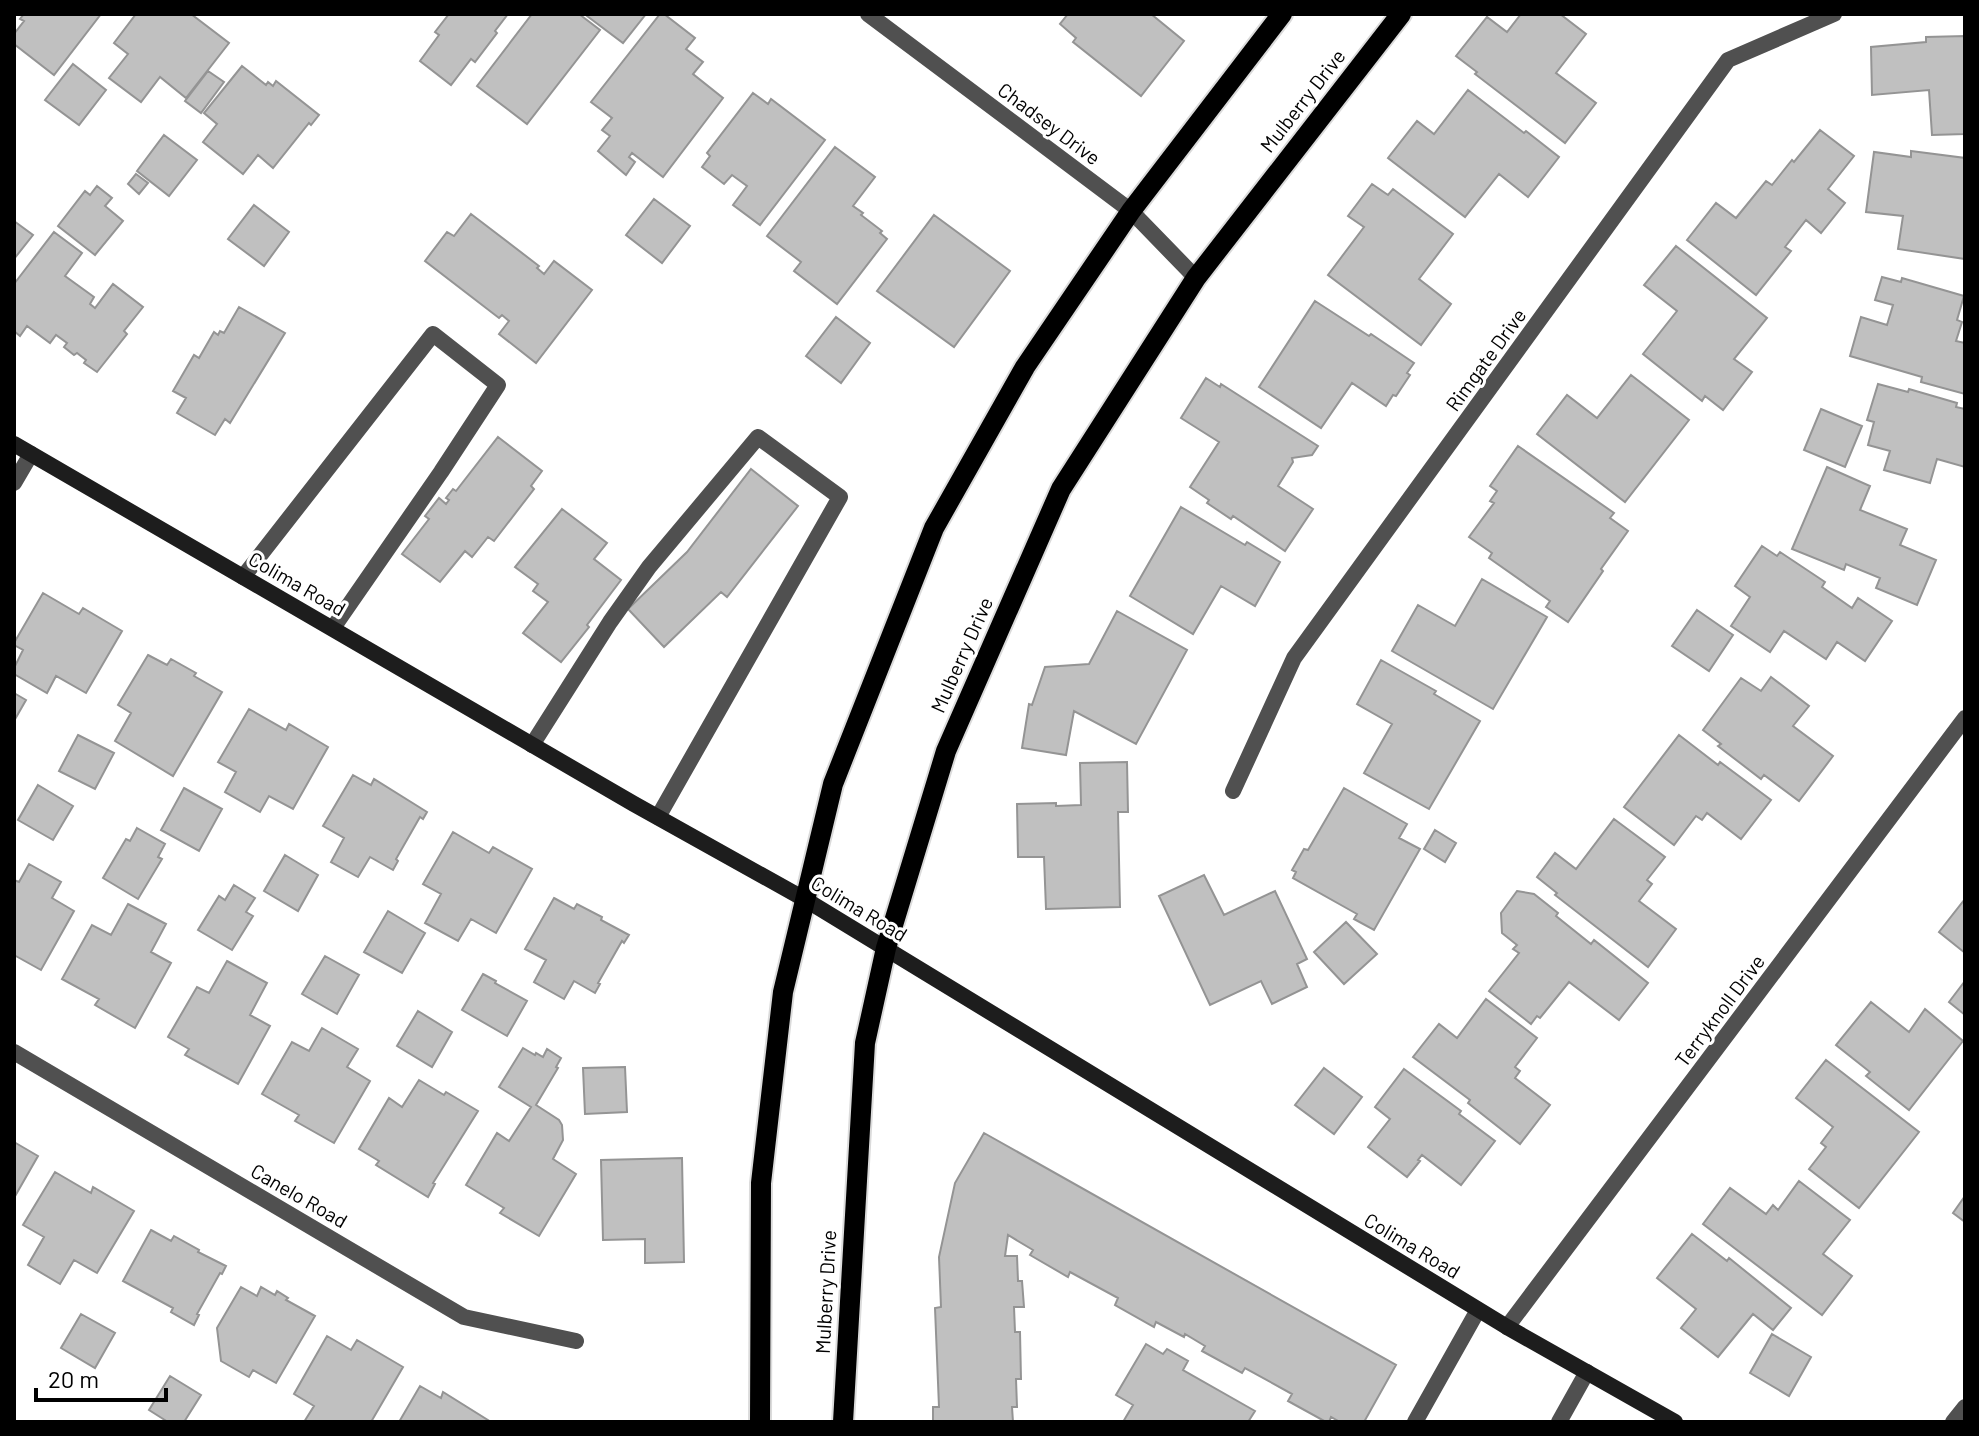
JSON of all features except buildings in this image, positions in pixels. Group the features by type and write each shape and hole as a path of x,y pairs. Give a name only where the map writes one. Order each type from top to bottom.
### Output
{"main road":[{"path":"760,1422 761,1183 783,992 833,784 934,528 1025,367 1131,211 1282,14"},
{"name":"Mulberry Drive","path":"843,1422 865,1043 886,948 946,751 1061,489 1196,278 1401,14"},
{"name":"Colima Road","path":"14,444 806,900 1478,1310 1675,1422"}],"street":[{"name":"Chadsey Drive","path":"868,14 1131,211 1196,278"},
{"name":"Rimgate Drive","path":"1233,791 1294,658 1728,60 1834,14"},
{"path":"243,577 433,334 498,385 333,628"},
{"path":"532,745 649,567 758,437 840,497 658,817"},
{"path":"14,483 31,454"},
{"name":"Terryknoll Drive","path":"1507,1327 1965,718"},
{"name":"Canelo Road","path":"14,1052 464,1317 576,1341"},
{"path":"1415,1422 1478,1310"},
{"path":"1559,1422 1587,1372"},
{"path":"1953,1422 1965,1407"}]}
